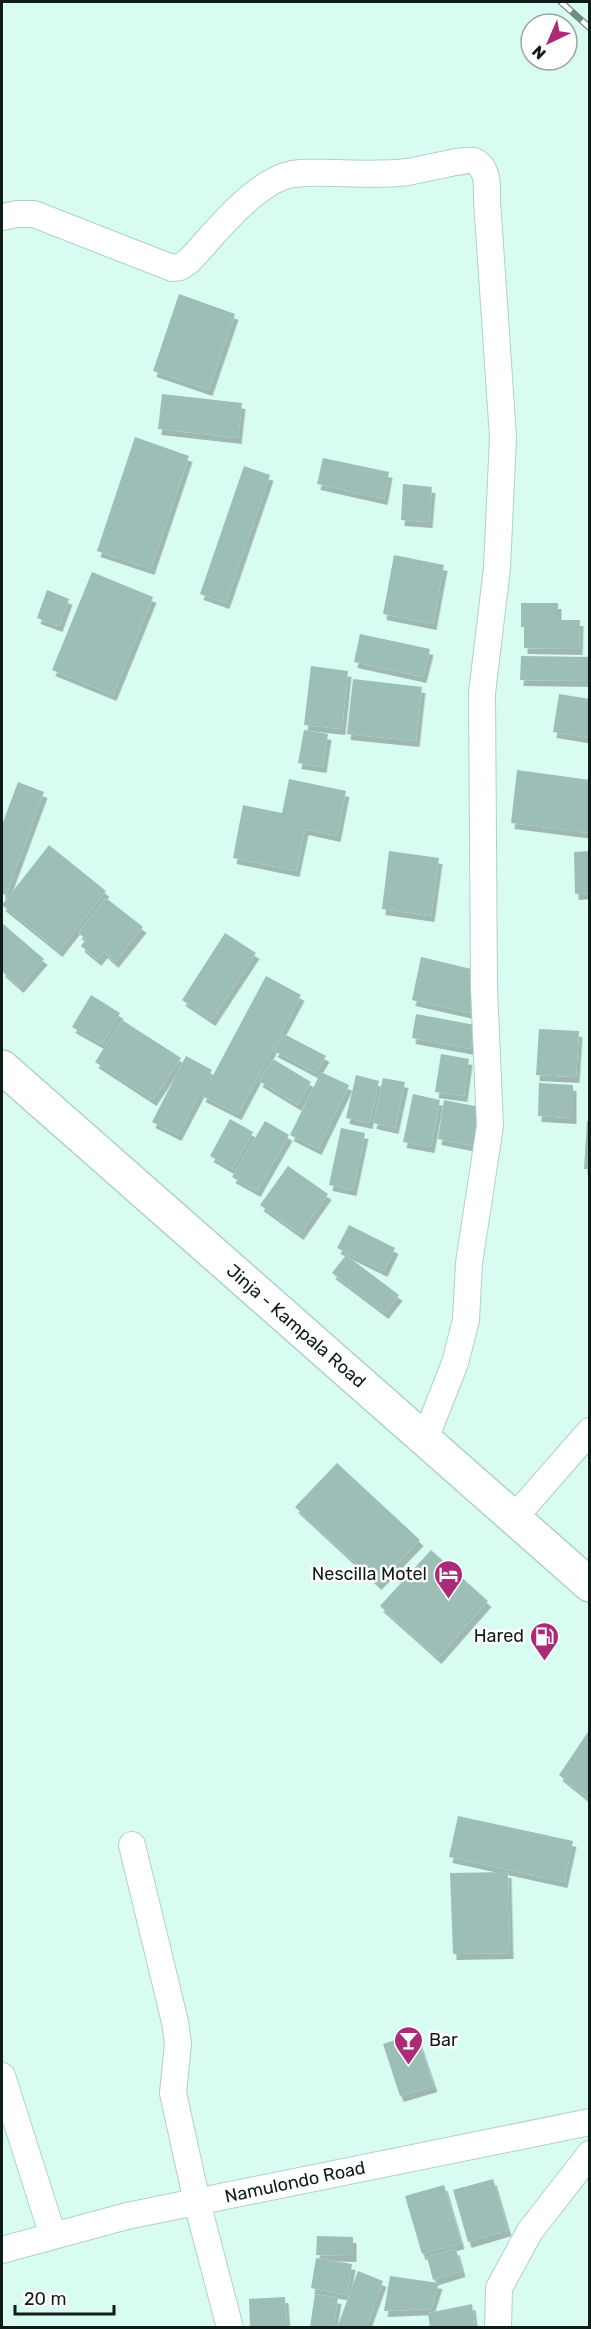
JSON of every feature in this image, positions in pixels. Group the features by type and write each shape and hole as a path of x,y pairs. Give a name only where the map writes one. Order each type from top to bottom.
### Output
{"highway":[{"name":"Jinja - Kampala Road","path":"2,1066 590,1585"}],"street":[{"path":"2,217 34,214 172,268 180,267 190,260 253,194 285,176 308,172 366,174 405,172 440,167 468,159 477,162 484,169 488,184 487,201 503,436 497,568 482,693 484,988 490,1126 469,1263 466,1320 455,1363 425,1439"},
{"path":"514,1518 590,1431"},
{"path":"132,1845 175,2022 178,2044 173,2093 197,2202 230,2328"},
{"path":"2,2076 53,2236"},
{"name":"Namulondo Road","path":"2,2250 127,2216 590,2122"},
{"path":"498,2328 499,2288 530,2231 590,2154"}],"building":[{"path":"179,294 235,314 209,390 153,371"},
{"path":"162,394 242,403 238,438 158,429"},
{"path":"135,437 189,456 151,569 97,551"},
{"path":"323,458 389,472 384,499 317,484"},
{"path":"244,466 270,475 226,603 200,594"},
{"path":"403,484 432,487 429,522 401,520"},
{"path":"394,555 444,565 433,624 383,614"},
{"path":"92,572 153,597 113,695 52,670"},
{"path":"47,590 69,599 59,626 37,618"},
{"path":"521,603 558,603 558,620 580,620 579,649 524,648"},
{"path":"360,634 430,649 423,677 354,662"},
{"path":"521,656 590,657 590,681 520,680"},
{"path":"311,666 348,671 342,729 304,725"},
{"path":"353,679 422,687 416,741 347,734"},
{"path":"559,694 590,699 590,738 553,732"},
{"path":"304,730 328,734 323,767 298,763"},
{"path":"517,770 590,780 590,833 511,823"},
{"path":"289,779 346,791 337,836 305,829 296,871 233,858 243,805 282,813"},
{"path":"18,782 44,792 6,895 2,894 2,825"},
{"path":"49,845 106,891 59,951 2,905"},
{"path":"389,851 439,858 431,916 382,909"},
{"path":"590,851 590,893 575,894 574,852"},
{"path":"106,898 143,927 115,962 104,952 98,960 81,946 86,939 78,933"},
{"path":"2,923 44,959 20,987 2,971"},
{"path":"225,933 256,953 212,1020 182,1000"},
{"path":"421,957 480,971 470,1013 412,1000"},
{"path":"266,976 301,995 238,1114 202,1096"},
{"path":"91,995 120,1013 102,1044 72,1027"},
{"path":"416,1014 475,1025 471,1049 412,1038"},
{"path":"122,1020 181,1058 153,1100 95,1062"},
{"path":"539,1029 579,1031 576,1077 536,1075"},
{"path":"284,1034 326,1056 316,1073 274,1051"},
{"path":"441,1054 469,1059 464,1096 435,1092"},
{"path":"186,1056 212,1070 178,1135 152,1122"},
{"path":"273,1059 311,1082 298,1105 259,1081"},
{"path":"321,1072 349,1085 318,1149 290,1135"},
{"path":"356,1075 379,1081 369,1123 346,1118"},
{"path":"383,1078 405,1082 395,1128 373,1123"},
{"path":"539,1083 573,1085 573,1118 538,1116"},
{"path":"413,1094 440,1100 431,1147 403,1142"},
{"path":"444,1100 485,1108 478,1147 438,1139"},
{"path":"230,1119 253,1132 232,1169 210,1156"},
{"path":"265,1121 289,1135 257,1191 232,1177"},
{"path":"587,1121 590,1121 590,1169 584,1169"},
{"path":"341,1128 365,1133 353,1190 329,1185"},
{"path":"288,1166 328,1194 300,1234 260,1205"},
{"path":"349,1225 395,1248 384,1271 337,1248"},
{"path":"346,1255 399,1295 385,1313 332,1273"},
{"path":"337,1463 420,1540 378,1584 295,1507"},
{"path":"431,1550 488,1601 438,1658 380,1606"},
{"path":"590,1729 590,1800 559,1775"},
{"path":"458,1816 573,1841 564,1882 449,1857"},
{"path":"508,1872 510,1953 453,1954 450,1873"},
{"name":"Bar","path":"416,2033 434,2086 400,2096 383,2044"},
{"path":"493,2179 508,2230 468,2242 453,2190"},
{"path":"444,2185 461,2243 422,2254 405,2196"},
{"path":"317,2236 353,2237 353,2256 316,2255"},
{"path":"456,2249 462,2271 433,2280 427,2257"},
{"path":"316,2258 352,2264 347,2295 311,2288"},
{"path":"358,2271 383,2281 366,2328 337,2328"},
{"path":"390,2276 439,2283 431,2309 384,2311"},
{"path":"315,2294 338,2298 333,2328 310,2327"},
{"path":"285,2297 287,2327 250,2328 249,2299"},
{"path":"472,2304 475,2328 430,2328 428,2313"}],"railway":[{"path":"561,2 590,28"}],"place":[{"name":"Nescilla Motel","path":"448,1600"},
{"name":"Hared","path":"545,1662"},
{"name":"Bar","path":"408,2066"}]}
